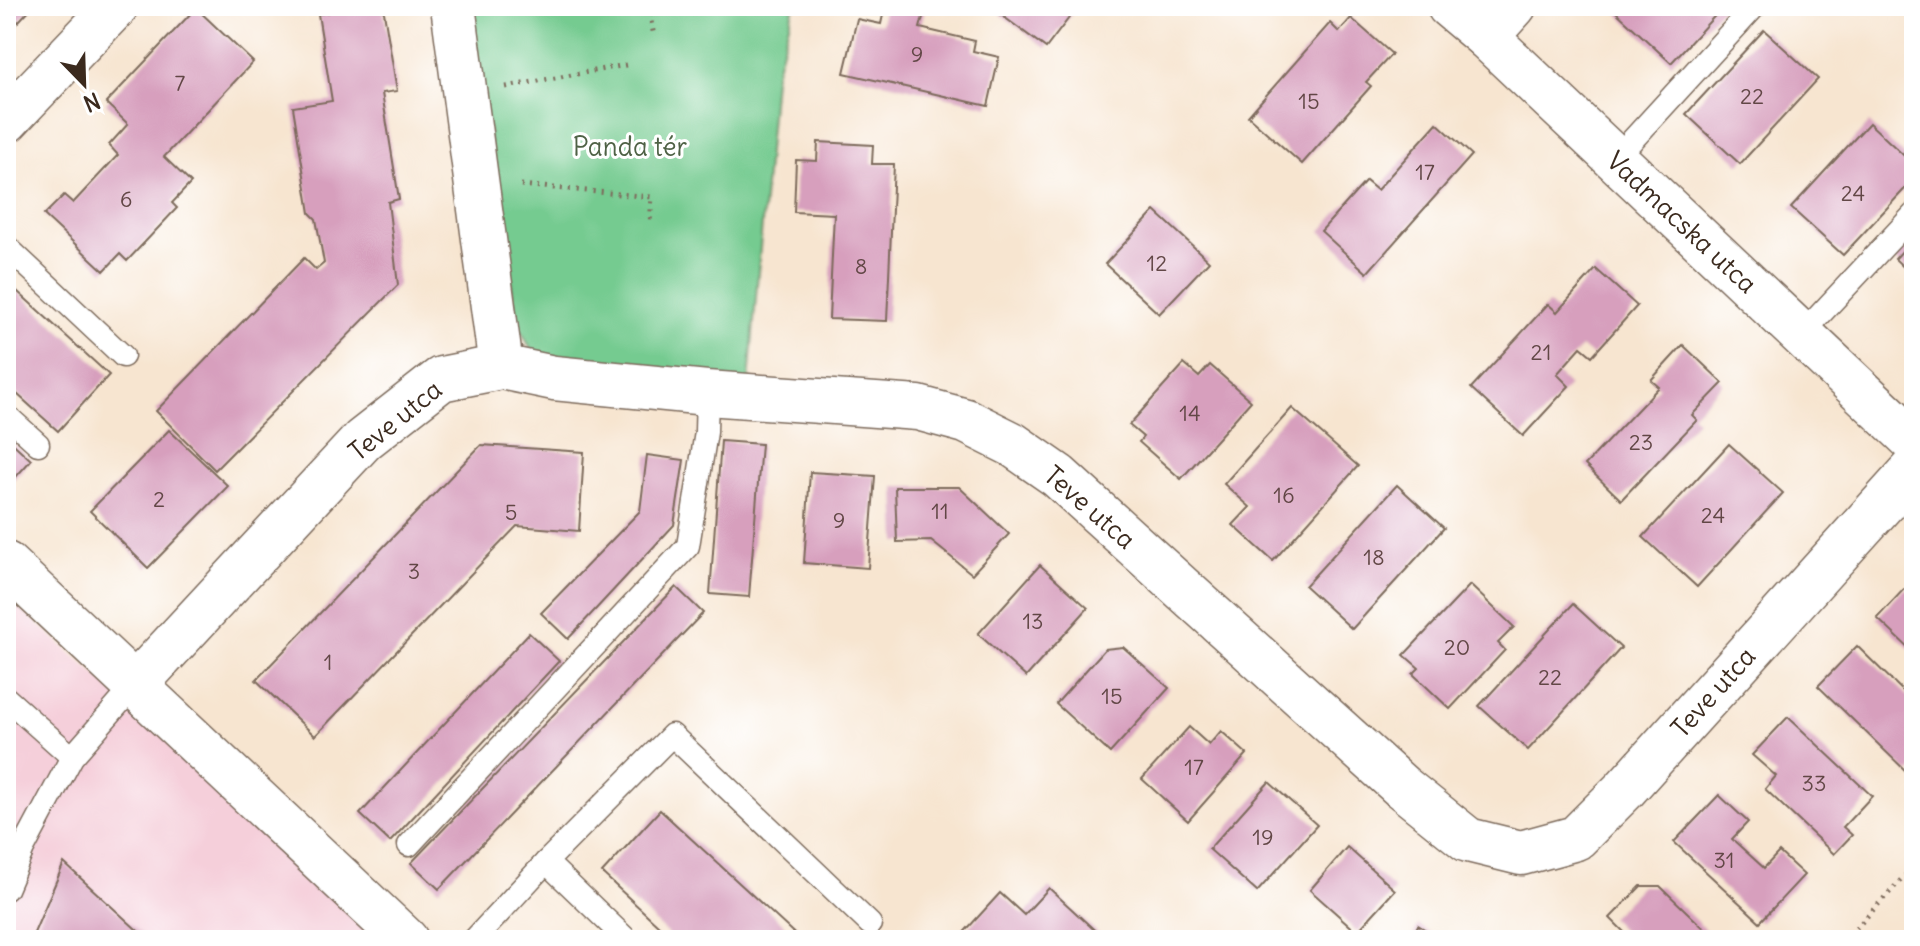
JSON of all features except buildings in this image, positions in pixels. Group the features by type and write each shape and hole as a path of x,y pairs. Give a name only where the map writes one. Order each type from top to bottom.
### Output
{"street":[{"path":"10,110 116,6"},
{"path":"453,6 501,367"},
{"name":"Vadmacska utca","path":"1449,6 1500,22 1615,159 1914,441"},
{"name":"Teve utca","path":"135,685 363,440 441,379 501,367 554,378 918,408 966,421 1012,444 1058,476 1402,787 1468,840 1521,853 1576,838 1625,789 1914,469"},
{"path":"6,564 406,940"}],"lane":[{"path":"1615,159 1755,6"},
{"path":"1801,335 1914,214"},
{"path":"6,246 123,356"},
{"path":"409,845 688,546 706,432 707,393"},
{"path":"6,415 38,444"},
{"path":"6,889 23,849 72,757 135,685"},
{"path":"6,698 72,757"},
{"path":"474,940 672,735 870,924"},
{"path":"546,862 627,940"}],"path":[{"path":"648,6 654,36"},
{"path":"465,90 499,88 626,65"},
{"path":"512,184 652,197 650,223"},
{"path":"1845,940 1914,866"}],"shaded area":[{"path":"6,596 398,940 6,940"}],"green space":[{"name":"Panda tér","path":"469,6 794,6 774,78 749,382 551,364 532,351 518,325"}]}
